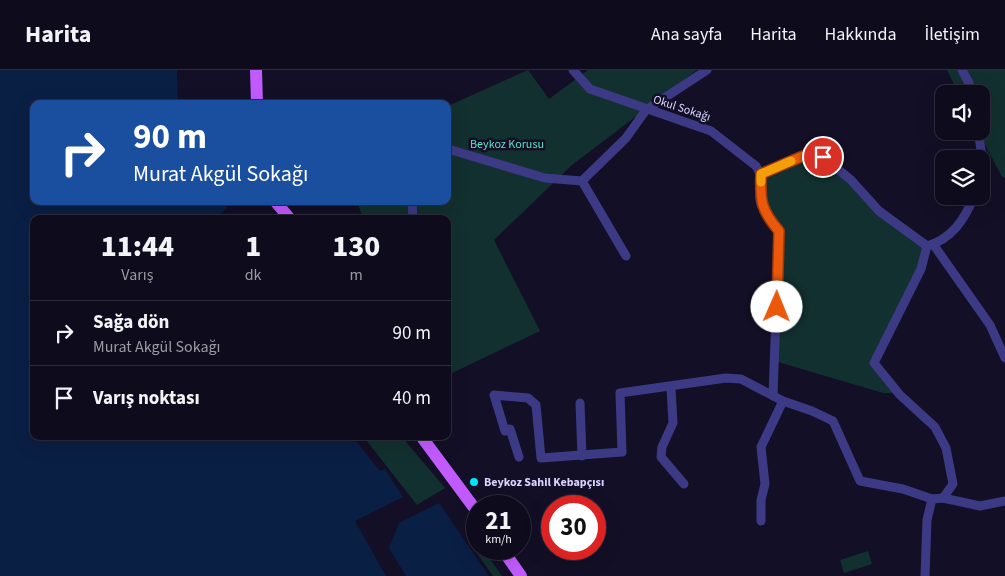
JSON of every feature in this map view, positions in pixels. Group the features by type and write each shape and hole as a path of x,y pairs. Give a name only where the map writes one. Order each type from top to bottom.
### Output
{"main road":[{"path":"256,70 257,100"},
{"path":"278,205 286,215"},
{"path":"424,440 466,498"},
{"path":"510,560 521,576"}],"street":[{"name":"Okul Sokağı","path":"573,70 590,89 711,131 756,166 761,174"},
{"path":"451,150 545,178 582,181 626,138 646,110 707,70"},
{"path":"962,70 970,85"},
{"path":"773,396 779,231 768,218 760,201 761,174 803,156 823,157 851,180 879,211 930,245 990,325 1005,358"},
{"path":"582,181 626,256"},
{"path":"930,245 944,240 958,226 969,205"},
{"path":"930,245 921,270 874,362 900,395 935,427 942,441 953,484 943,498"},
{"path":"519,457 510,429 504,431 494,394 528,398 536,405 541,458 582,456 622,452 620,394 671,388 726,378 740,379 783,401 812,411 833,422 860,482 904,489 932,499 943,498 980,506 1005,501"},
{"path":"671,388 673,423 662,447 661,457 684,484"},
{"path":"761,521 761,500 765,484 761,447 783,401"},
{"path":"580,403 582,456"},
{"path":"925,576 927,520 932,499"}],"green space":[{"name":"Beykoz Korusu","path":"528,70 549,99 588,70 697,70 572,165 494,240 540,331 451,374 451,215 362,215 358,205 451,205 451,105"},
{"path":"947,70 1005,70 1005,178 1002,177 990,154 990,150 988,150 983,140 990,140 990,85 954,85"},
{"path":"803,157 823,159 924,247 919,268 873,363 894,393 883,393 778,362 781,229 762,201 763,175"},
{"path":"366,440 404,440 445,488 417,505"},
{"path":"868,551 872,564 844,573 840,560"},
{"path":"482,560 491,560 502,576 493,576"}],"water":[{"path":"0,70 177,70 178,100 30,100 30,205 225,205 227,208 219,215 30,215 30,440 355,440 380,471 385,469 403,497 355,521 386,576 0,576"},
{"path":"439,503 466,542 466,560 478,560 489,576 406,576 389,548 399,523"}],"slow traffic":[{"path":"761,182 761,174 791,161"}],"place":[{"name":"Beykoz Sahil Kebapçısı","path":"474,482"}],"route":[{"path":"777,307 779,231 768,218 760,201 761,174 803,156 823,157"}]}
